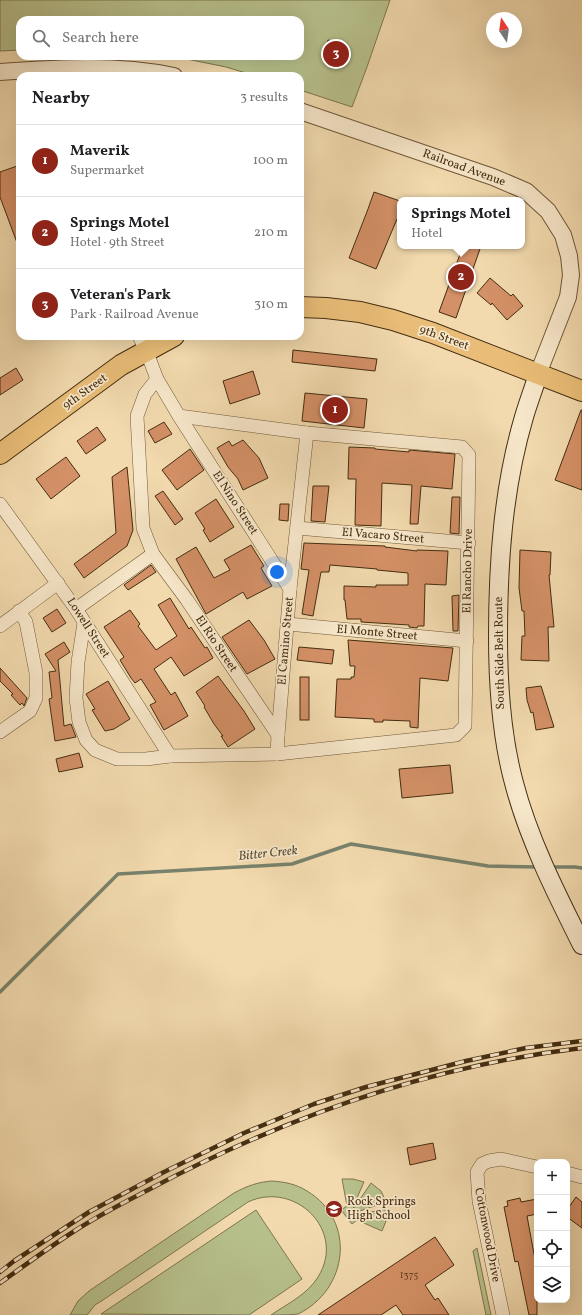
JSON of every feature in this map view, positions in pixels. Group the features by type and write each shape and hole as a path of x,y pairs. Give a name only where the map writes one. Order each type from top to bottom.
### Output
{"main road":[{"name":"9th Street","path":"304,307 360,312 393,320 433,333 582,391"},
{"name":"9th Street","path":"0,454 121,365 143,343 156,340"},
{"name":"South Side Belt Route","path":"538,374 524,417 512,470 505,511 500,556 498,619 498,672 500,705 504,740 514,784 525,821 540,858 582,945"}],"street":[{"path":"0,72 48,72 101,68 156,72"},
{"name":"Railroad Avenue","path":"304,112 493,177 526,191 548,211 563,235 569,256 571,275 568,297 538,374"},
{"path":"143,343 157,379 179,416"},
{"name":"El Rio Street","path":"157,379 145,394 137,416 143,528 153,554 187,600 278,735"},
{"name":"El Rancho Drive","path":"84,623 78,662 76,698 79,722 86,740 95,750 117,759 146,759 170,756 277,754 456,735 465,726 469,543 469,455 462,447 306,433 179,416"},
{"name":"El Nino Street","path":"179,416 290,590"},
{"name":"El Camino Street","path":"277,754 290,590 306,433"},
{"name":"Lowell Street","path":"0,504 76,609 170,756"},
{"name":"El Vacaro Street","path":"297,528 469,543"},
{"path":"76,609 153,554"},
{"path":"0,626 58,583"},
{"path":"0,732 30,711 36,698 36,674 32,651 26,622 19,612"},
{"name":"El Monte Street","path":"288,624 467,641"},
{"name":"Cottonwood Drive","path":"503,1315 479,1201 477,1172 482,1164 501,1159 534,1166"},
{"path":"570,1174 582,1176"}],"green space":[{"path":"0,0 390,0 352,107 304,91 304,72 243,72 192,60 304,60 304,16 16,16 16,50 0,51"},
{"path":"342,1179 353,1179 364,1182 353,1207 354,1208 371,1183 381,1191 386,1202 357,1212 358,1215 385,1209 386,1221 382,1231 357,1220 352,1224 341,1210 347,1206"},
{"path":"272,1181 290,1184 307,1191 323,1204 334,1220 339,1237 340,1255 336,1272 328,1289 315,1303 298,1314 271,1315 297,1298 314,1283 325,1260 326,1243 321,1227 312,1214 298,1204 283,1198 266,1197 248,1202 95,1305 87,1315 70,1315 78,1301 89,1291 234,1193 243,1188 262,1182"},
{"path":"256,1210 302,1279 249,1315 101,1314"},
{"path":"477,1248 491,1315 486,1315 473,1251"}],"building":[{"path":"328,40 340,43 337,55 325,52"},
{"path":"16,166 16,240 0,197 0,172"},
{"path":"374,192 397,200 397,219 376,269 349,258"},
{"path":"462,249 480,249 456,318 439,312"},
{"path":"490,278 511,296 513,294 523,306 507,320 492,303 491,305 477,293"},
{"path":"293,350 377,359 375,371 292,362"},
{"path":"16,368 23,380 0,395 0,378"},
{"path":"253,371 260,394 230,404 223,381"},
{"path":"305,393 367,399 364,428 302,421"},
{"path":"582,410 582,490 555,480"},
{"path":"164,422 172,434 155,443 148,431"},
{"path":"97,427 106,440 86,454 77,441"},
{"path":"243,440 259,458 268,478 243,490 238,479 228,467 217,448 229,441 232,446"},
{"path":"349,447 455,454 452,489 421,486 418,524 410,524 412,485 382,483 381,526 355,525 356,479 348,479"},
{"path":"190,449 204,470 177,490 162,470"},
{"path":"66,457 80,476 51,499 36,479"},
{"path":"127,467 133,530 127,546 84,578 74,564 116,533 112,477"},
{"path":"313,486 329,486 325,522 311,521"},
{"path":"163,491 183,519 175,525 155,496"},
{"path":"452,497 460,497 459,534 450,533"},
{"path":"216,499 234,527 210,542 203,530 205,529 195,513"},
{"path":"280,504 289,504 288,521 279,520"},
{"path":"304,543 385,546 417,551 448,551 446,585 425,584 424,626 418,626 417,628 409,627 409,625 361,622 361,619 347,619 344,600 344,586 376,587 376,585 408,585 408,573 330,565 329,572 321,572 313,616 302,614 309,570 301,569"},
{"path":"251,545 264,566 261,568 272,586 247,599 243,592 206,614 176,559 196,547 214,578 230,570 224,560"},
{"path":"520,550 551,552 549,575 554,627 548,627 549,661 521,660 522,636 525,636 524,611 522,611 519,588"},
{"path":"151,565 156,572 128,590 124,585"},
{"path":"459,595 458,631 453,631 452,596"},
{"path":"170,598 189,629 191,627 205,648 207,647 213,658 184,676 171,657 154,669 171,695 175,692 188,716 164,730 150,705 156,702 141,679 135,683 131,678 120,660 124,657 104,627 130,610 140,624 138,626 156,650 177,636 158,605"},
{"path":"57,609 66,623 52,632 43,618"},
{"path":"249,620 264,640 275,659 247,674 222,637"},
{"path":"348,640 453,648 448,681 420,678 418,728 410,727 410,721 383,720 383,722 374,722 374,719 335,717 337,679 351,679 351,677 354,677 355,666 350,666"},
{"path":"64,642 70,652 58,660 64,726 71,724 76,737 55,741 49,699 52,698 49,672 56,671 45,654"},
{"path":"299,647 334,650 332,664 297,660"},
{"path":"0,668 27,698 24,706 22,703 20,705 11,695 13,694 0,681"},
{"path":"218,676 244,711 255,729 228,747 221,736 223,736 214,724 196,692"},
{"path":"300,677 309,677 309,720 300,720"},
{"path":"108,681 130,719 114,729 105,731 92,710 95,709 86,694"},
{"path":"541,686 554,727 536,730 533,712 531,713 527,700 526,688"},
{"path":"79,753 83,767 59,772 56,759"},
{"path":"450,765 453,793 402,798 399,769"},
{"path":"433,1143 436,1159 410,1165 407,1148"},
{"path":"576,1197 582,1202 582,1228 570,1219 570,1206"},
{"path":"520,1198 521,1202 534,1200 534,1215 527,1216 534,1254 534,1303 537,1303 537,1315 529,1315 518,1261 515,1262 504,1207 508,1206 507,1201"},
{"path":"435,1237 454,1265 425,1285 435,1300 438,1298 449,1315 403,1315 396,1305 381,1315 318,1315"}],"waterway":[{"name":"Bitter Creek","path":"0,992 118,874 292,864 351,844 488,866 539,867"},
{"name":"Bitter Creek","path":"551,867 582,868"}],"railway":[{"path":"0,1272 14,1261 89,1212 164,1172 244,1133 314,1104 366,1087 466,1061 526,1048 582,1041"},
{"path":"0,1283 64,1238 110,1210 199,1164 251,1140 305,1118 413,1082 525,1056 582,1048"}],"place":[{"name":"Veteran's Park","path":"336,54"},
{"name":"Springs Motel","path":"461,277"},
{"name":"Maverik","path":"335,410"},
{"name":"Rock Springs High School","path":"334,1209"}]}
